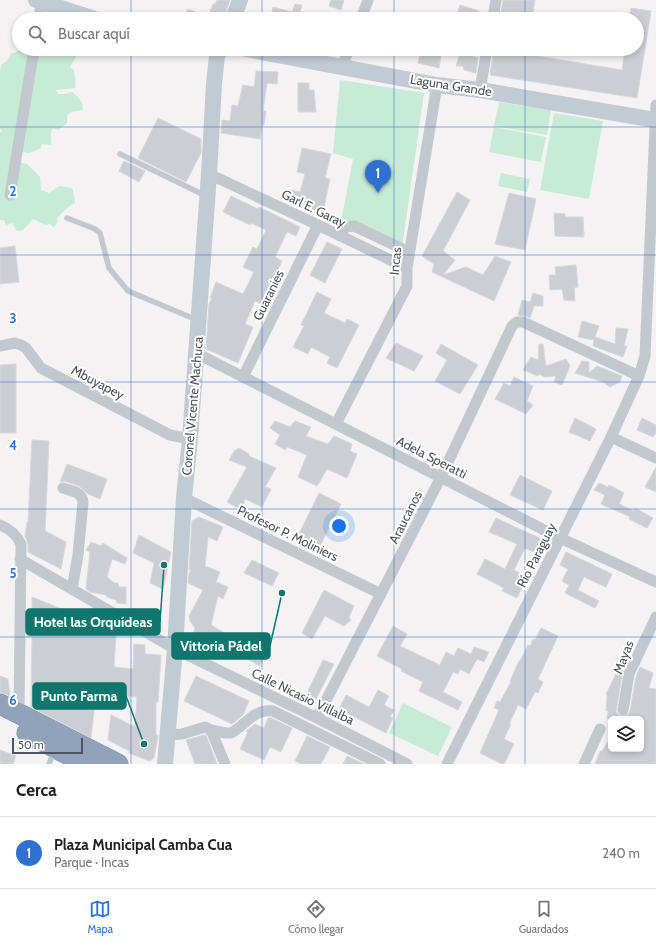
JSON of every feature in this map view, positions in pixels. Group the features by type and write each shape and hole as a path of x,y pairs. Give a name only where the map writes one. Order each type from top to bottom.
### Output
{"highway":[{"path":"0,704 118,764"},
{"path":"0,720 66,758"}],"street":[{"path":"236,12 240,0"},
{"path":"364,12 368,0"},
{"path":"493,12 496,0"},
{"path":"39,12 39,1 74,12"},
{"path":"10,195 33,56"},
{"name":"Coronel Vicente Machuca","path":"165,764 175,649 184,498 190,439 208,197 214,84 218,56"},
{"name":"Laguna Grande","path":"283,56 437,85 656,115"},
{"path":"342,67 346,56"},
{"path":"480,90 486,56"},
{"name":"Incas","path":"336,424 407,286 409,252 437,85"},
{"name":"Río Paraguay","path":"447,764 650,356 656,115"},
{"name":"Garl E. Garay","path":"209,174 407,268"},
{"name":"Guaranies","path":"243,377 318,225"},
{"path":"340,236 346,227 354,226 409,252"},
{"name":"Araucanos","path":"317,718 441,477 512,326 517,322 523,322 639,376"},
{"name":"Mbuyapey","path":"0,346 15,343 21,345 26,348 41,368 170,436 190,439"},
{"name":"Adela Speratti","path":"196,353 560,538 656,582"},
{"path":"611,437 656,458"},
{"path":"63,488 80,494 84,502 78,555 72,589"},
{"name":"Profesor P. Moliniers","path":"184,498 381,594"},
{"path":"0,525 16,535 21,544 19,714"},
{"name":"Calle Nicasio Villalba","path":"20,559 175,649 317,718 407,764"},
{"name":"Mayas","path":"623,710 629,674 656,617"},
{"path":"168,735 182,734 205,727 211,730 231,733 256,714 262,711 273,711 380,764"},
{"path":"584,764 600,729"},
{"path":"211,730 225,764"}],"lane":[{"path":"120,154 208,197"},
{"path":"67,218 95,229 100,234 109,268 128,291 199,320"}],"green space":[{"path":"11,53 12,56 76,57 70,67 74,70 76,83 75,88 56,90 58,94 72,92 80,100 83,110 71,112 67,115 67,123 58,130 52,128 51,145 42,144 40,149 29,153 22,152 17,155 22,163 27,164 40,177 41,190 49,193 59,186 72,188 75,203 67,208 57,218 58,222 54,227 33,219 23,230 17,231 12,223 6,225 4,220 0,220 0,133 2,130 0,129 0,72 1,65 7,61"},
{"path":"340,80 424,93 402,248 340,227 353,159 333,153"},
{"path":"499,102 551,110 547,135 494,126"},
{"path":"554,113 603,121 589,199 540,190"},
{"path":"494,127 546,137 541,162 489,152"},
{"path":"501,173 530,179 527,192 498,186"},
{"path":"403,703 452,727 438,756 389,733"}],"building":[{"path":"217,0 230,0 226,12 210,12 213,4 215,4"},
{"path":"331,0 344,0 341,10 329,6"},
{"path":"503,0 535,0 533,12 501,12"},
{"path":"295,4 302,5 300,12 292,12"},
{"path":"460,5 479,11 479,12 458,12"},
{"path":"273,7 292,12 272,12"},
{"path":"631,8 651,11 644,54 644,12 630,12"},
{"path":"188,9 196,12 187,12"},
{"path":"420,56 441,56 439,68 418,63"},
{"path":"459,56 471,56 478,58 476,73 464,70 463,66 456,66"},
{"path":"493,56 537,56 622,70 624,56 644,56 637,98 490,75"},
{"path":"256,71 278,72 277,84 267,83 263,111 266,111 260,139 221,133 222,120 230,121 232,105 238,106 243,85 254,87"},
{"path":"298,83 309,83 309,90 314,90 316,112 298,112"},
{"path":"158,118 201,139 201,153 186,182 138,158"},
{"path":"302,148 331,154 325,178 330,179 323,212 308,208 308,206 288,202 291,190 300,192 305,174 297,172"},
{"path":"124,161 145,171 139,182 119,171"},
{"path":"457,192 470,200 443,251 455,260 443,275 466,267 483,275 495,256 511,262 494,301 432,272 434,264 422,256"},
{"path":"509,193 536,199 525,250 495,244"},
{"path":"231,196 258,209 259,207 300,227 296,236 287,232 275,257 282,261 261,304 255,301 245,324 253,327 238,363 206,349 209,304 212,298 210,298 216,282 243,294 254,272 243,267 253,247 257,249 266,230 251,223 250,225 223,212"},
{"path":"554,213 565,214 565,217 583,217 584,237 555,236"},
{"path":"327,242 342,249 325,283 310,275"},
{"path":"15,246 19,282 0,284 0,248"},
{"path":"576,265 578,287 574,288 575,301 564,300 562,289 550,290 549,275 556,275 555,267"},
{"path":"317,292 331,299 324,313 345,323 347,319 359,325 337,368 327,363 330,357 311,347 308,354 293,347 304,326 301,325"},
{"path":"533,293 543,296 543,306 534,306 530,318 518,315 522,300 530,302"},
{"path":"582,321 599,326 595,337 615,344 616,328 628,329 624,346 627,346 623,357 593,346 594,340 578,337"},
{"path":"396,343 423,356 414,371 386,358"},
{"path":"441,344 478,365 460,394 435,381 447,360 436,353"},
{"path":"539,344 543,344 546,366 566,359 570,366 562,385 554,382 556,376 545,377 539,374 538,376 523,370 531,357 538,360"},
{"path":"582,361 589,362 589,373 597,366 622,376 620,382 610,387 603,382 575,373"},
{"path":"16,364 16,433 0,433 0,365"},
{"path":"514,377 533,386 527,401 533,405 526,414 495,399 504,383 510,386"},
{"path":"575,418 596,429 590,441 569,432"},
{"path":"642,418 656,425 656,433 653,437 637,430"},
{"path":"275,421 290,427 295,421 311,427 306,436 328,444 334,436 352,444 350,451 357,454 347,478 327,469 317,486 298,477 307,455 287,447 285,450 275,444 280,435 270,428"},
{"path":"32,440 49,441 45,531 66,542 61,569 28,552 28,544 25,536 27,522 28,523"},
{"path":"239,448 249,454 249,456 276,468 265,487 271,489 262,507 245,499 242,510 227,502 247,467 229,460 235,450"},
{"path":"67,464 107,479 100,499 88,494 79,486 65,481 60,482"},
{"path":"656,467 656,492 645,487"},
{"path":"520,475 552,491 543,510 510,495"},
{"path":"599,483 608,487 609,485 624,493 619,504 634,511 635,508 653,518 647,528 629,519 630,517 601,504 605,495 594,490"},
{"path":"319,493 341,504 318,550 296,540"},
{"path":"199,517 223,527 217,541 208,537 205,566 220,572 216,582 228,587 223,599 218,596 211,625 228,635 216,655 193,641 192,637 195,628 190,621 189,616 203,590 188,583 191,570 189,570 192,521"},
{"path":"496,518 548,542 542,556 525,548 514,570 527,577 517,598 502,591 504,588 477,574 485,559 505,569 517,544 489,532"},
{"path":"139,535 171,552 163,589 150,583 154,563 133,553"},
{"path":"91,542 101,546 103,543 127,558 125,564 112,559 107,577 114,583 118,583 119,587 126,587 126,604 117,603 116,600 107,597 106,595 90,592 86,589 90,552 86,550"},
{"path":"566,552 612,574 606,587 584,577 578,590 599,601 595,608 565,593 569,585 562,581 568,569 560,565"},
{"path":"252,560 279,573 272,586 244,573"},
{"path":"324,590 354,606 349,617 351,620 344,626 325,616 312,639 302,633"},
{"path":"32,597 102,625 101,632 116,634 114,667 133,669 134,644 145,645 145,654 161,655 158,702 156,702 156,735 158,736 154,758 149,761 129,753 129,751 108,740 111,715 135,727 137,697 117,695 116,706 95,703 91,738 31,707 32,637 27,637 27,619 32,618"},
{"path":"393,626 407,634 400,646 440,665 446,652 454,656 458,648 471,654 474,647 489,652 484,662 477,659 469,674 460,669 458,674 453,672 443,692 462,702 458,710 419,691 423,682 401,671 402,669 377,656"},
{"path":"541,628 558,636 538,679 543,682 538,693 535,692 526,709 518,705 509,724 511,724 504,739 514,744 504,764 502,764 480,753 499,710 494,708 497,701 500,702 511,682 510,681 519,661 528,645 530,646 533,639 535,640"},
{"path":"248,642 267,652 260,666 240,655"},
{"path":"323,660 334,664 314,703 304,699"},
{"path":"640,667 653,673 649,688 656,689 656,764 595,764 600,751 602,751 608,742 608,752 644,752 644,716 624,716 628,715 630,711 636,677"},
{"path":"616,674 622,675 616,712 620,716 608,716 607,719 608,711 606,711 606,694"},
{"path":"0,676 8,679 10,696 0,692"},
{"path":"196,676 249,701 243,715 232,724 184,701"},
{"path":"378,690 389,696 384,705 394,710 390,717 393,718 386,733 339,709 346,695 369,707"},
{"path":"268,718 292,728 281,752 270,747 264,760 240,749 248,732 246,731 255,724 264,728"},
{"path":"206,735 217,764 195,764 186,740"},
{"path":"307,736 330,747 321,764 301,764 295,761"},
{"path":"0,750 16,756 13,764 0,764"},
{"path":"347,756 364,764 343,764"}],"place":[{"name":"Plaza Municipal Camba Cua","path":"378,193"},
{"name":"Hotel las Orquídeas","path":"164,565"},
{"name":"Vittoria Pádel","path":"282,593"},
{"name":"Punto Farma","path":"144,744"}]}
